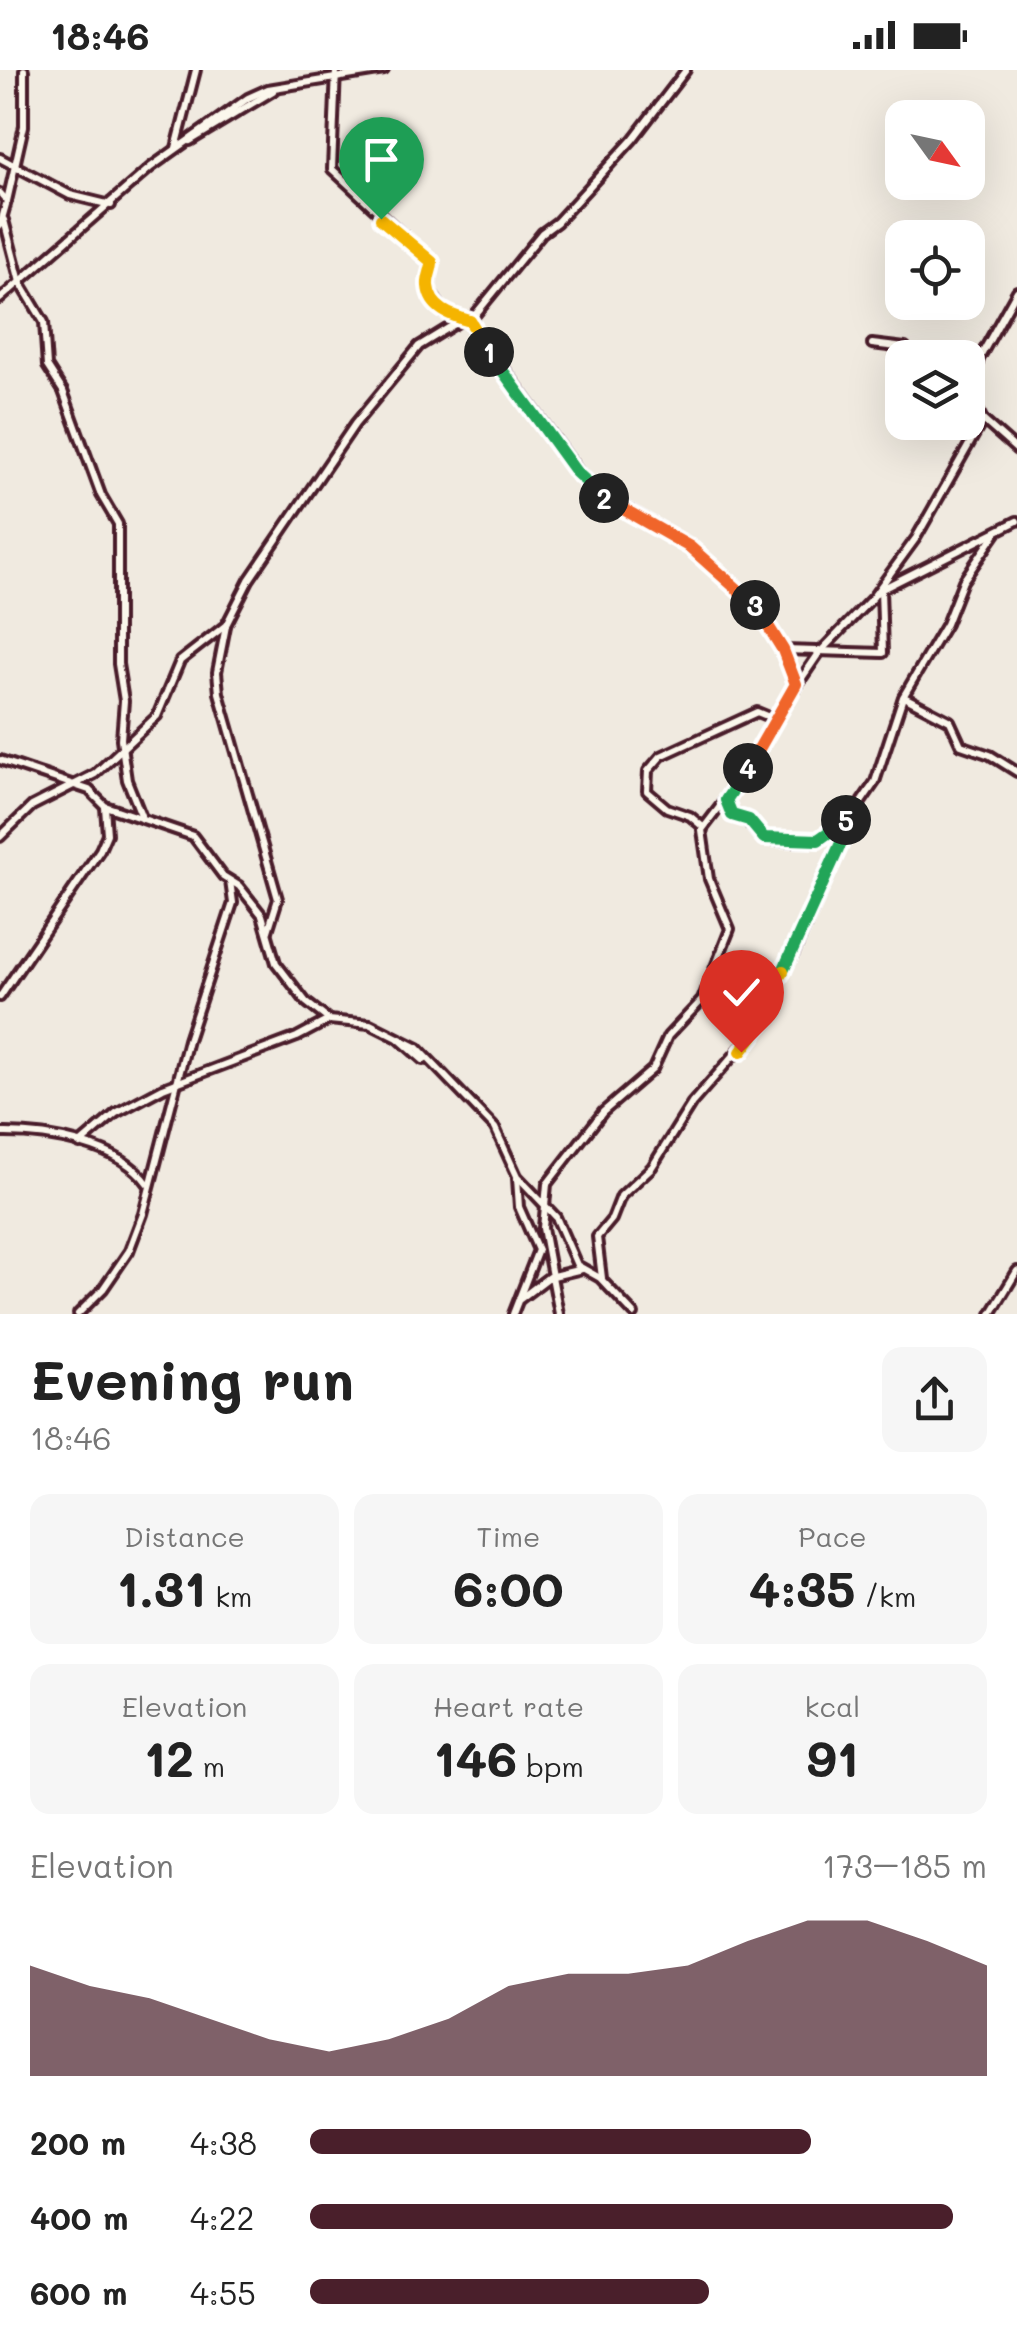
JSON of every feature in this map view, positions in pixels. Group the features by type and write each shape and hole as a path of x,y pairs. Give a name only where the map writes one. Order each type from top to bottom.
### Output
{"street":[{"path":"24,70 18,166 2,223 20,282 42,316 47,366 64,391 101,495 118,524 122,750 130,794 142,816"},
{"path":"176,149 196,70"},
{"path":"0,299 176,149 248,98 337,74 384,70"},
{"path":"268,933 278,899 218,688 226,625 248,580 355,424 419,346 467,320 542,233 558,222 633,139 686,70"},
{"path":"337,74 332,170 432,262 429,290 445,313 467,320 578,474 608,501 711,563 752,600 783,650 796,684"},
{"path":"0,158 83,201 110,205"},
{"path":"0,193 7,201"},
{"path":"985,349 1017,291"},
{"path":"872,344 885,345"},
{"path":"985,422 1017,450"},
{"path":"873,597 916,538 972,440"},
{"path":"559,1314 544,1234 547,1184 603,1112 652,1069 668,1036 697,1007 713,978 730,929 702,856 703,827 726,800 819,652 881,589 1017,522"},
{"path":"603,1283 597,1237 612,1219 620,1196 652,1166 692,1104 763,1022 758,1010 794,953 855,812 878,776 903,697 946,624 963,580 996,533"},
{"path":"783,650 883,653 881,589"},
{"path":"0,837 32,806 74,789 122,750 156,716 180,662 226,625"},
{"path":"903,697 918,700 950,721 961,745 990,755 1017,772"},
{"path":"703,827 690,816 667,808 648,791 652,763 757,712 774,719"},
{"path":"0,760 97,794 105,806 107,834 0,996"},
{"path":"726,800 732,815 749,820 768,839 818,840 855,812"},
{"path":"105,806 194,836 231,882 234,896"},
{"path":"223,876 238,886 262,915 276,963 306,1002 330,1020 370,1024 413,1043 487,1118 517,1176 556,1217 582,1269 603,1283 634,1314"},
{"path":"78,1314 103,1289 129,1252 144,1214 148,1184 238,886"},
{"path":"80,1144 116,1113 178,1081 297,1037 330,1020"},
{"path":"0,1133 24,1132 80,1144 133,1167 148,1184"},
{"path":"513,1314 538,1250 519,1207 517,1176"},
{"path":"519,1300 555,1278 582,1269"},
{"path":"991,1314 1017,1271"}],"route":[{"path":"381,219 432,262 428,285 441,310 470,321 552,440 589,486 711,563 752,600 783,650 796,684 726,800 732,815 749,820 764,838 811,841 835,830 855,812 794,953 758,1010 763,1022 741,1052"}]}
